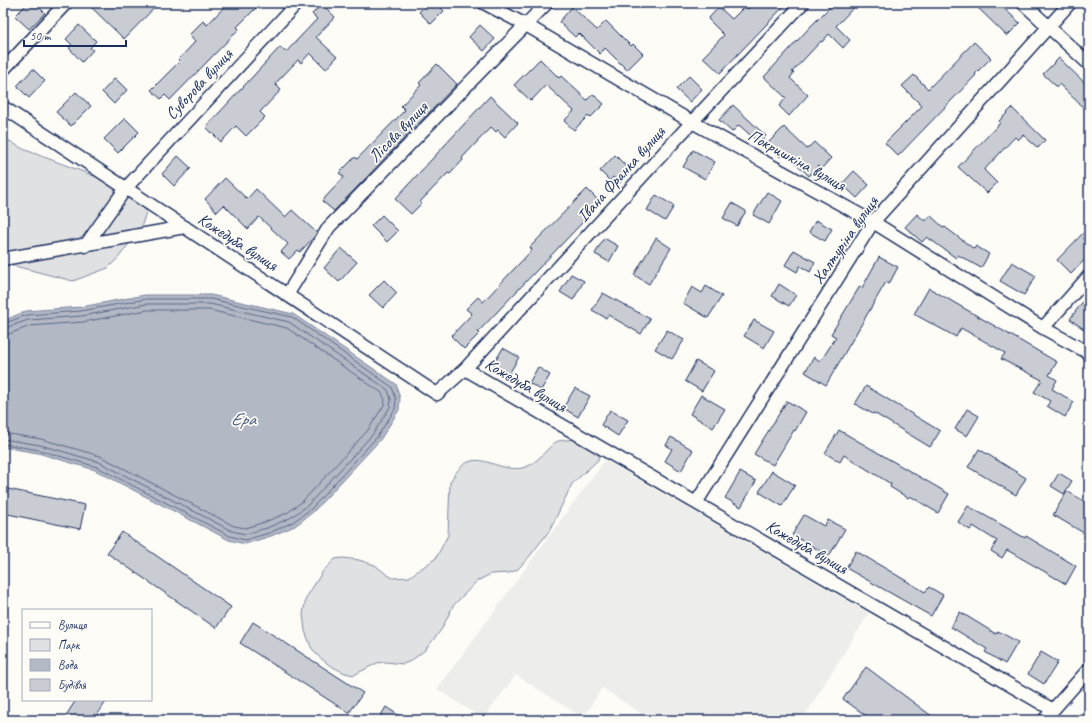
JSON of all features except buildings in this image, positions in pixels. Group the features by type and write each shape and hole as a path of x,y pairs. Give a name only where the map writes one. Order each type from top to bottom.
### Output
{"street":[{"path":"3,70 66,3"},
{"name":"Суворова вулиця","path":"85,246 126,188 297,3"},
{"name":"Покришкіна вулиця","path":"484,3 526,25 692,122 873,222 1043,328 1089,353"},
{"name":"Лісова вулиця","path":"287,295 329,227 547,3"},
{"name":"Івана Франка вулиця","path":"465,369 803,3"},
{"path":"1023,3 1089,64"},
{"name":"Халтуріна вулиця","path":"696,503 873,222 1070,3"},
{"name":"Кожедуба вулиця","path":"3,107 437,394 465,369 1053,710"},
{"path":"3,259 85,246 185,227"},
{"path":"1043,328 1089,276"},
{"path":"1044,720 1089,669"}],"shaded area":[{"path":"605,460 869,613 802,720 651,720 602,688 583,718 516,675 483,719 437,689"}],"green space":[{"path":"3,137 23,149 126,188 140,197 146,212 141,228 119,257 108,268 73,281 3,263"},
{"path":"580,439 600,452 598,460 572,484 550,530 517,570 509,573 491,574 477,581 453,606 441,630 425,650 411,661 403,664 386,662 377,663 354,675 345,673 329,665 316,654 311,647 305,631 303,614 306,598 323,571 335,559 343,558 359,560 375,565 393,578 409,577 436,558 448,535 450,482 458,470 467,463 475,460 511,468 526,467 534,463 556,442"}],"water":[{"name":"Ера","path":"145,295 211,295 293,314 396,384 400,399 399,410 380,440 313,512 295,526 271,536 245,544 229,540 95,470 38,453 3,447 3,321 26,311 81,307"}]}
